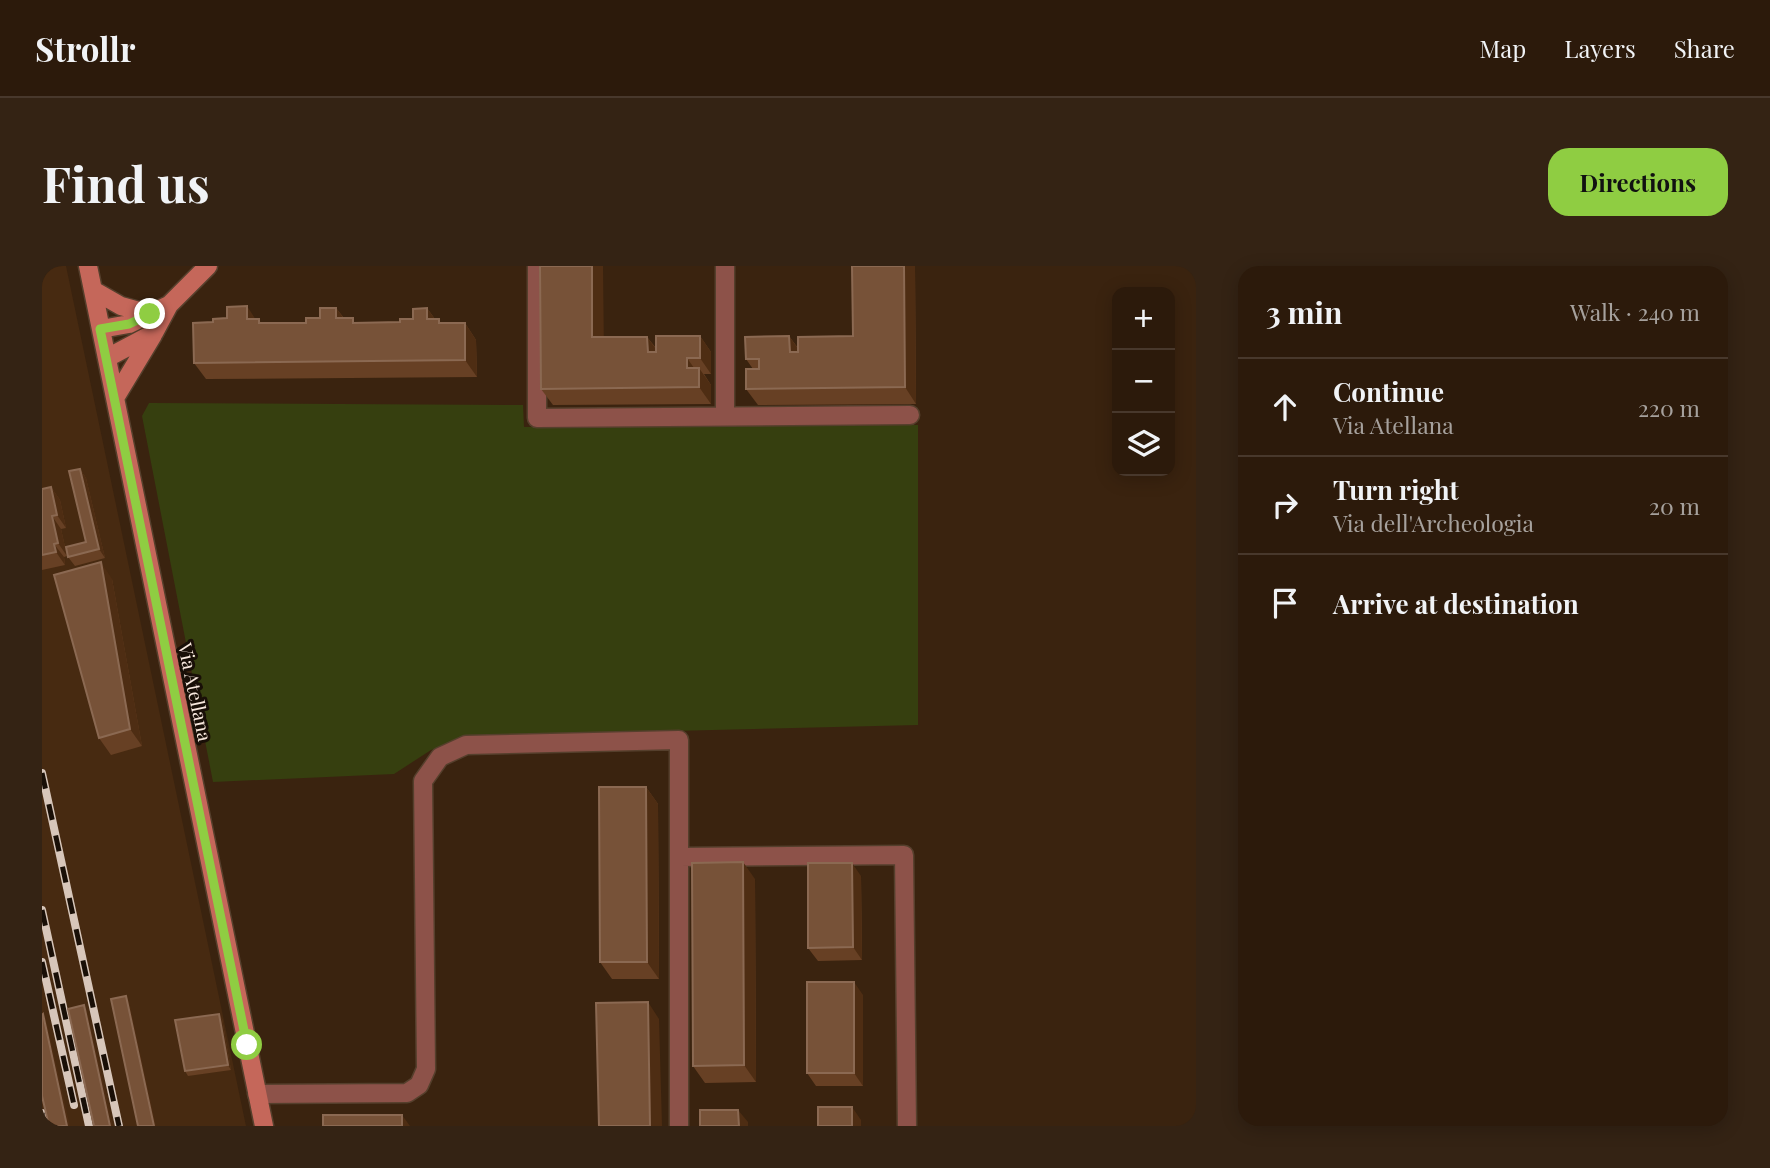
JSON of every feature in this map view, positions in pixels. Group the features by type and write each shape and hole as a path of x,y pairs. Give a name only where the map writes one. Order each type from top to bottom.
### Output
{"main road":[{"name":"Via Atellana","path":"88,266 264,1126"},
{"path":"115,398 169,305 208,266"},
{"path":"93,290 121,306 150,314"},
{"path":"100,329 129,324 169,305"},
{"path":"107,358 154,333"}],"street":[{"path":"537,266 537,418 910,415"},
{"path":"724,266 725,416"},
{"path":"257,1094 407,1093 419,1085 426,1069 423,781 440,757 466,745 679,740 679,1126"},
{"path":"679,857 904,855 906,1126"}],"shaded area":[{"path":"42,266 66,266 246,1126 42,1126"}],"green space":[{"path":"149,403 523,405 524,427 918,425 918,725 471,736 431,750 394,774 213,782 142,416"}],"building":[{"path":"540,266 592,266 592,337 647,337 648,352 656,352 656,336 700,336 700,358 687,358 687,368 699,368 699,387 541,389"},
{"path":"852,266 904,266 905,387 746,389 746,369 759,369 759,359 746,359 745,337 789,336 790,352 798,352 798,337 853,336"},
{"path":"247,306 247,319 259,319 259,323 306,323 306,318 320,318 320,308 336,308 336,318 353,318 353,323 400,322 400,319 413,319 413,309 427,308 427,319 439,319 439,323 465,323 465,360 194,363 193,323 227,318 227,307"},
{"path":"80,469 99,549 68,557 66,547 86,542 69,471"},
{"path":"51,487 57,515 52,516 58,543 54,544 56,552 42,555 42,489"},
{"path":"101,562 130,729 99,738 54,575"},
{"path":"599,787 646,787 647,962 600,962"},
{"path":"743,862 744,1065 693,1066 692,863"},
{"path":"808,863 852,863 853,947 808,948"},
{"path":"807,982 854,982 854,1073 807,1073"},
{"path":"126,996 154,1126 138,1126 111,999"},
{"path":"648,1002 650,1126 599,1126 596,1003"},
{"path":"84,1005 110,1126 94,1126 68,1009"},
{"path":"43,1014 67,1126 49,1126 42,1096"},
{"path":"219,1014 228,1065 185,1071 175,1020"},
{"path":"818,1107 852,1107 852,1126 818,1126"},
{"path":"700,1110 738,1110 739,1126 700,1126"},
{"path":"323,1115 402,1115 402,1126 323,1126"}],"railway":[{"path":"42,773 119,1126"},
{"path":"42,910 89,1126"},
{"path":"42,962 74,1105"},
{"path":"42,1113 45,1126"}],"route":[{"path":"150,314 129,324 100,329 247,1045"}]}
